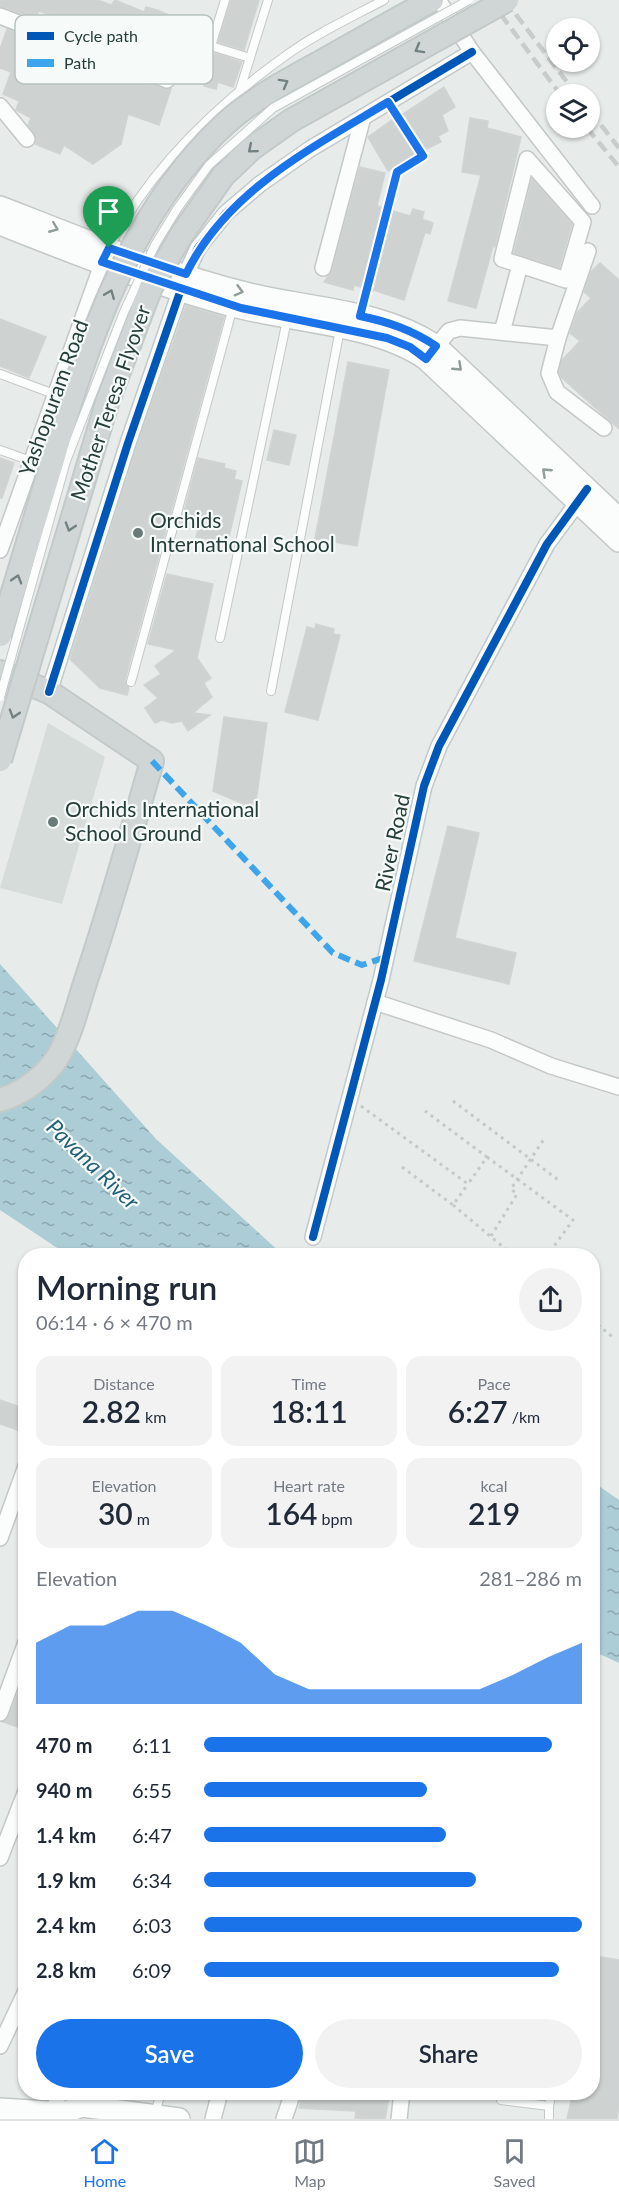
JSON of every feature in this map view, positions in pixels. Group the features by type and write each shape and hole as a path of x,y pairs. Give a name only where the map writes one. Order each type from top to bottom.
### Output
{"main road":[{"name":"Mother Teresa Flyover","path":"0,635 88,349 121,269 150,217 196,152 228,122 272,89 432,0"},
{"name":"Mother Teresa Flyover","path":"0,760 107,403 151,287 182,234 223,176 251,149 292,120 507,0"},
{"path":"0,207 106,255"},
{"path":"0,224 106,255 183,282 234,306 387,338 431,353"},
{"path":"183,282 360,316 392,323 417,333 431,353 583,495 619,541"},
{"path":"583,495 619,519"},
{"path":"0,672 49,692 152,761 118,885 75,1014 56,1060 37,1080 13,1097 0,1100"},
{"path":"0,2112 60,2111 82,2106 179,2119"}],"street":[{"path":"438,0 472,52 592,206"},
{"path":"0,16 15,22"},
{"path":"49,692 128,443 183,282 198,248 226,213 293,160 472,52"},
{"path":"0,106 27,138"},
{"path":"323,268 363,117"},
{"path":"527,159 583,222 566,280 520,265 502,259 527,159"},
{"path":"588,251 558,338 549,373 557,392 604,428"},
{"name":"Yashopuram Road","path":"0,550 54,394 106,255"},
{"path":"502,333 520,265"},
{"path":"431,353 449,332 460,327 558,338"},
{"name":"River Road","path":"314,1237 375,1002 423,786 435,756 547,544 583,495"},
{"path":"375,1002 491,1040 551,1066 619,1087"},
{"path":"0,1538 18,1488"},
{"path":"0,1713 18,1664"},
{"path":"0,1858 18,1812"},
{"path":"0,2046 18,2008"},
{"path":"213,2119 218,2100"},
{"path":"284,2119 290,2100"},
{"path":"399,2119 401,2100"}],"lane":[{"path":"213,39 225,0"},
{"path":"238,94 267,0"},
{"path":"106,255 130,208 163,165 199,127 289,53 384,0"},
{"path":"0,697 66,461 124,312 155,245 177,209 209,165 273,108 469,0"},
{"path":"213,47 250,58"},
{"path":"360,316 397,172 423,156 388,102"},
{"path":"131,682 234,306"},
{"path":"220,638 287,318"},
{"path":"271,691 340,329"},
{"path":"0,374 54,394"},
{"path":"0,450 31,461"},
{"path":"154,2116 159,2100"},
{"path":"501,2100 549,2106"},
{"path":"549,2119 550,2100"}],"path":[{"path":"350,1098 468,1184"},
{"path":"453,1101 532,1158 561,1182"},
{"path":"425,1111 573,1220 553,1248"},
{"path":"490,1236 517,1194 511,1189 544,1139"},
{"path":"453,1205 488,1156"},
{"path":"402,1167 453,1205 504,1248"},
{"path":"600,1327 614,1338"}],"shaded area":[{"name":"Orchids International School Ground","path":"48,723 105,757 62,904 0,888"}],"water":[{"name":"Pavana River","path":"0,964 156,1139 275,1248 57,1248 0,1210"},
{"path":"600,1487 619,1500 619,1663 600,1654"}],"building":[{"path":"0,0 98,0 111,5 115,0 144,12 146,7 169,15 50,15 39,11 38,15 25,15 0,6"},
{"path":"231,0 259,0 244,50 218,42"},
{"path":"7,29 15,32 15,84 151,84 171,89 159,125 128,114 121,144 93,164 64,145 60,154 35,144 36,137 28,125 31,118 16,110 19,101 3,94 11,72 0,68 0,49"},
{"path":"215,53 242,62 233,87 218,82 216,89 204,86 205,84 213,84"},
{"path":"444,87 455,107 442,115 448,131 438,136 441,142 426,149 403,114"},
{"path":"470,118 488,121 487,128 521,137 495,247 493,246 476,308 448,301 481,175 462,172"},
{"path":"392,120 415,154 388,171 368,137"},
{"path":"360,167 385,173 377,206 382,207 361,287 354,285 353,290 324,282 332,270"},
{"path":"532,179 572,224 559,268 514,253"},
{"path":"413,209 424,212 422,219 433,223 430,234 425,232 404,300 373,290 393,211 410,216"},
{"path":"600,263 619,280 619,429 561,377 559,372 562,360 580,341 570,333 577,313 591,298 584,292 591,272"},
{"name":"Orchids International School","path":"186,306 224,317 125,680 129,688 127,695 100,688 70,659 137,446"},
{"path":"0,319 46,337 29,378 0,366"},
{"path":"348,362 389,370 357,546 315,539"},
{"path":"274,430 296,435 289,465 267,460"},
{"path":"0,458 14,463 2,498 0,498"},
{"path":"198,458 225,464 224,468 236,471 234,479 242,481 229,537 222,536 220,542 196,537 198,530 180,527"},
{"path":"167,574 213,584 197,658 211,678 204,683 212,697 193,713 210,715 188,731 182,721 172,723 162,720 155,723 145,708 158,698 144,685 161,674 155,666 176,650 148,644"},
{"path":"316,624 334,629 333,634 340,635 318,720 285,712 307,627 315,629"},
{"path":"224,717 267,723 255,809 213,791"},
{"path":"448,826 479,833 455,938 516,953 509,984 414,961"},
{"path":"0,1400 18,1406 18,1430 0,1424"},
{"path":"18,1693 18,1727 3,1722 9,1716"},
{"path":"601,1957 619,1960 619,2107 617,2119 567,2119 571,2100 600,2100"},
{"path":"301,2100 389,2100 385,2119 355,2118 356,2111 299,2108"}],"railway":[{"path":"490,0 553,84"},
{"path":"505,0 568,84"},
{"path":"600,124 619,148"},
{"path":"595,138 619,167"}],"marked path":[{"path":"152,761 333,953 362,965 386,957"}],"cycle path":[{"path":"186,274 198,248 226,213 260,184 310,149 472,52"},
{"path":"49,692 128,443 181,289"},
{"path":"313,1237 381,980 424,786 439,746 547,544 587,489"}],"place":[{"name":"Orchids International School","path":"138,533"},
{"name":"Orchids International School Ground","path":"53,822"}],"route":[{"path":"388,102 423,156 397,172 360,316 392,323 417,333 436,346 426,359 410,347 387,338 270,315 215,301 102,262 109,248 186,274 198,248 226,213 260,184 310,149 388,102"}]}
